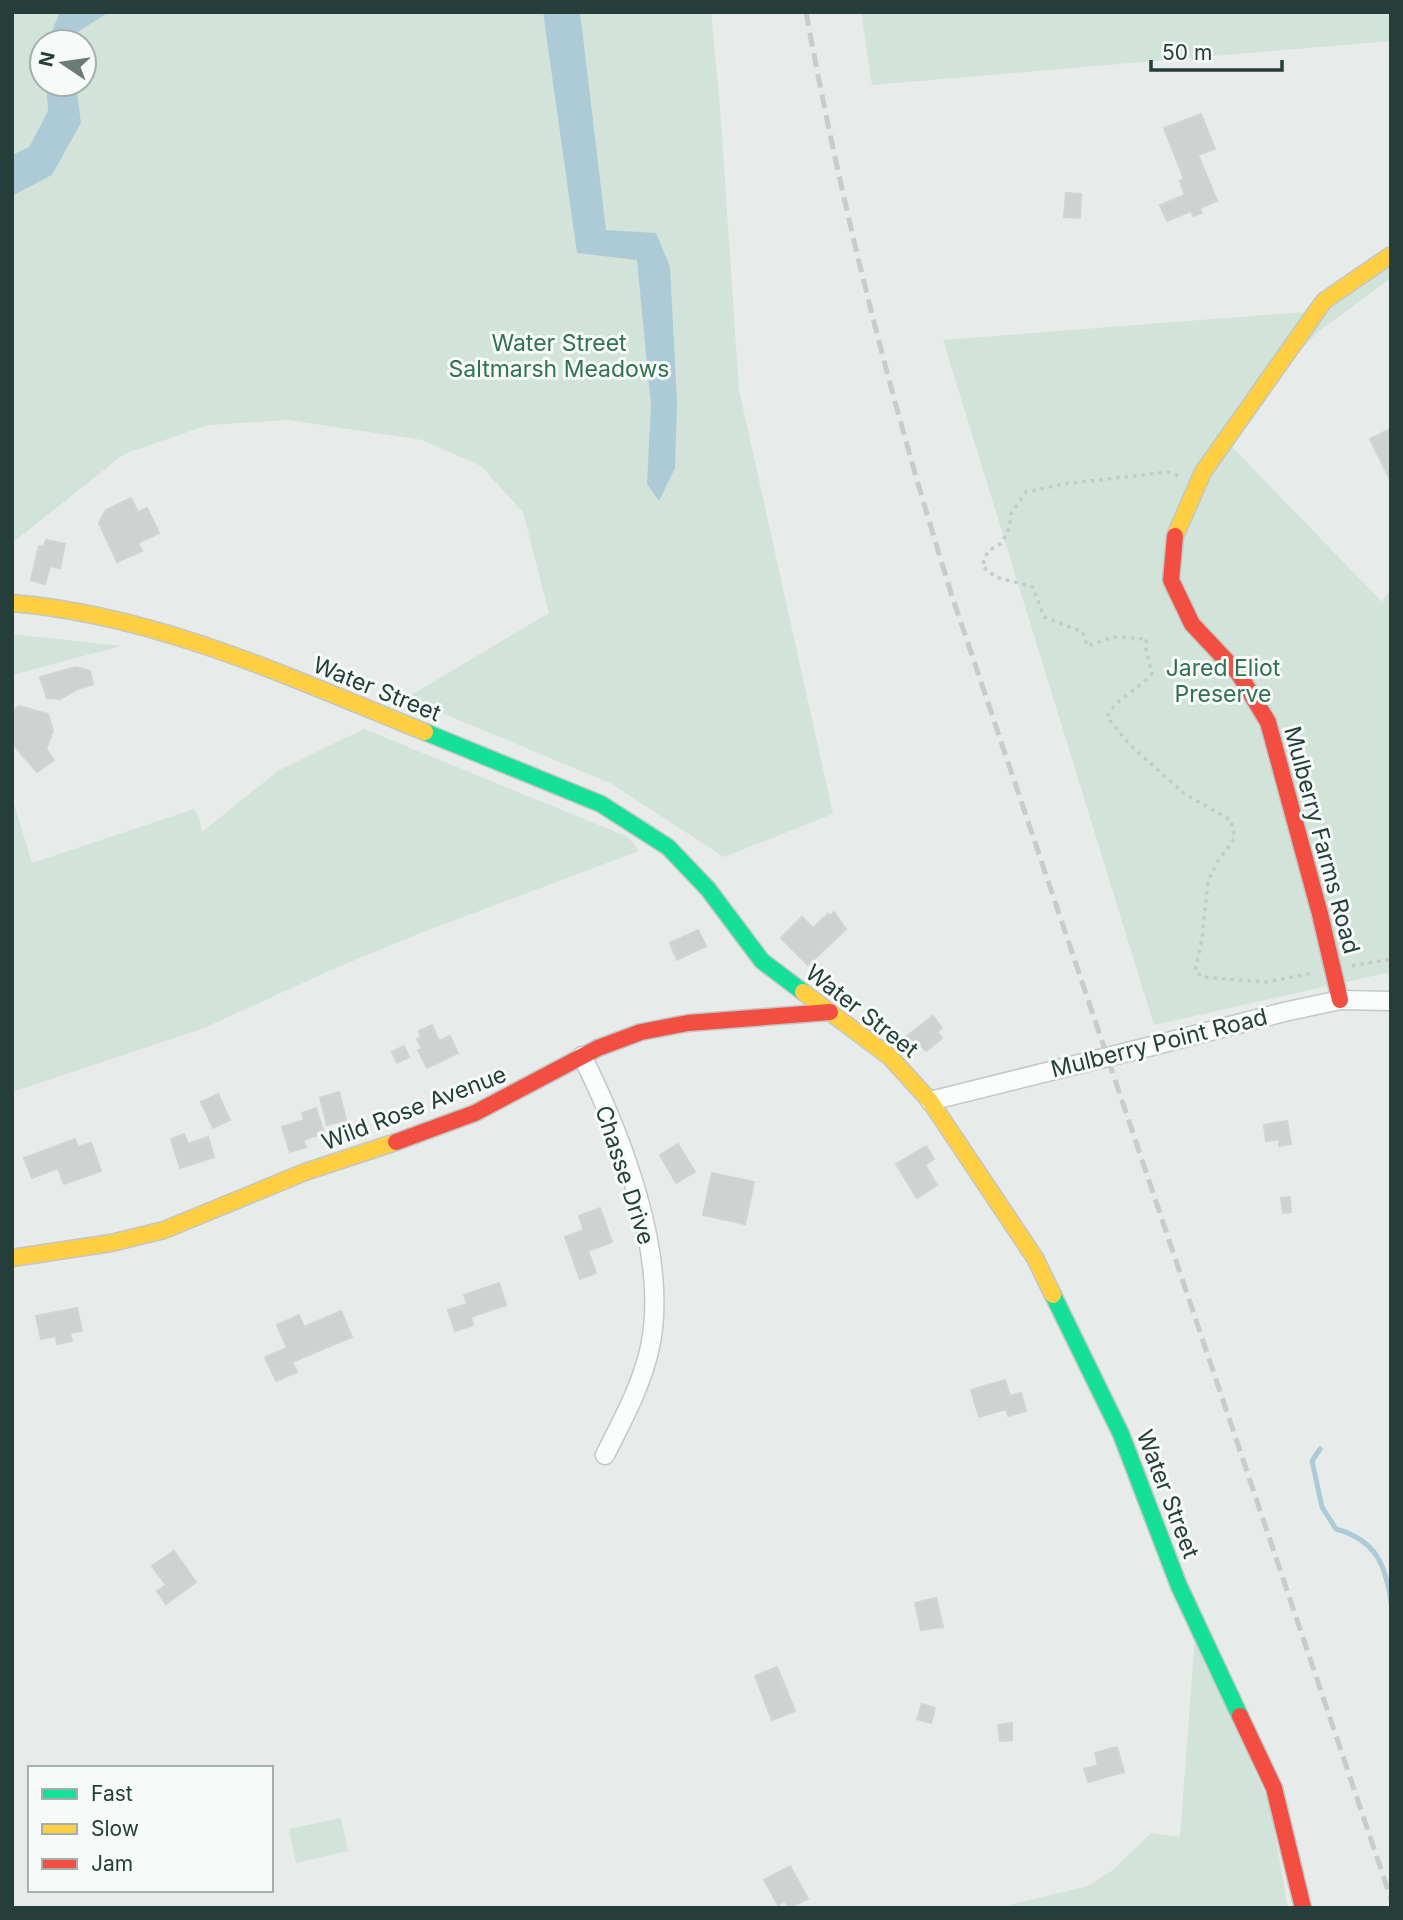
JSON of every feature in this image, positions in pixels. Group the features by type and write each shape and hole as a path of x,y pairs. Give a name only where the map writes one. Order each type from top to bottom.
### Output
{"main road":[{"name":"Mulberry Farms Road","path":"1340,1000 1268,722 1239,674 1192,624 1171,580 1175,531 1203,472 1324,301 1391,256"},
{"name":"Water Street","path":"12,603 47,606 167,633 250,662 601,804 668,847 708,889 762,961 890,1057 930,1101 1035,1258 1121,1434 1179,1586 1274,1788 1303,1908"},
{"name":"Wild Rose Avenue","path":"12,1258 122,1240 176,1225 305,1173 473,1114 522,1091 582,1056 628,1036 693,1023 808,1016 830,1012"}],"street":[{"name":"Mulberry Point Road","path":"930,1101 1284,1012 1340,1000 1391,1001"},
{"name":"Chasse Drive","path":"582,1056 623,1154 638,1200 653,1272 654,1312 650,1346 634,1395 605,1455"}],"path":[{"path":"1197,484 1168,472 1063,484 1026,492 1011,514 1009,528 1002,543 988,551 982,566 996,577 1033,587 1044,617 1083,632 1087,646 1113,637 1147,639 1145,645 1152,673 1145,682 1111,708 1107,717 1131,746 1186,795 1231,820 1235,838 1218,861 1208,881 1202,939 1195,971 1202,977 1266,982 1391,959"}],"green space":[{"path":"12,12 60,12 53,28 28,28 28,98 47,98 48,111 29,147 12,155"},
{"name":"Water Street Saltmarsh Meadows","path":"109,12 543,12 577,245 580,12 711,12 739,390 833,814 724,857 610,783 406,698 549,613 523,512 481,466 422,440 289,420 208,425 124,454 12,543 12,196 52,175 81,123 78,98 98,98 98,28 84,28"},
{"path":"861,12 1391,12 1391,41 872,85"},
{"name":"Jared Eliot Preserve","path":"1391,249 1391,278 1319,331 1284,367 1232,447 1382,602 1391,588 1391,975 1386,973 1154,1025 943,340 1306,312"},
{"path":"12,634 121,646 12,675"},
{"path":"364,729 628,837 639,851 410,937 204,1028 12,1092 12,797 32,863 194,809 202,832 279,770"},
{"path":"1195,1636 1270,1805 1288,1908 998,1908 1088,1886 1113,1870 1151,1833 1180,1837"},
{"path":"341,1818 348,1851 296,1863 289,1829"}],"water":[{"path":"60,12 109,12 84,28 53,28"},
{"path":"543,12 580,12 606,230 656,233 670,267 677,402 675,468 659,501 647,484 651,405 637,260 577,253"},
{"path":"47,98 78,98 81,123 52,175 12,196 12,155 29,147 48,111"}],"building":[{"path":"1201,114 1215,149 1198,155 1217,201 1200,208 1202,213 1193,216 1191,211 1167,221 1160,205 1185,195 1180,181 1184,179 1164,128"},
{"path":"1066,193 1081,194 1080,218 1064,217"},
{"path":"1388,430 1391,436 1391,481 1370,439"},
{"path":"131,498 138,512 147,508 159,533 138,543 142,551 117,562 99,523 106,510"},
{"path":"46,540 65,544 60,568 50,566 45,584 31,580 39,546 44,547"},
{"path":"76,667 90,671 93,684 60,699 47,698 40,677"},
{"path":"19,706 48,714 53,731 46,749 54,760 37,772 12,743 12,712"},
{"path":"834,912 846,929 808,965 781,938 802,917 813,928"},
{"path":"698,930 706,946 677,960 670,943"},
{"path":"933,1016 942,1028 937,1032 942,1038 926,1051 920,1044 916,1048 907,1036"},
{"path":"432,1025 439,1041 450,1036 458,1053 427,1068 418,1050 422,1049 417,1039 421,1037 419,1031"},
{"path":"404,1046 409,1057 397,1063 392,1052"},
{"path":"339,1092 346,1120 327,1125 320,1098"},
{"path":"218,1094 230,1120 213,1128 201,1102"},
{"path":"316,1108 324,1133 303,1140 306,1147 290,1152 282,1127 304,1120 302,1113"},
{"path":"1287,1121 1291,1144 1279,1146 1279,1139 1266,1141 1264,1125"},
{"path":"184,1134 188,1144 208,1137 214,1157 180,1168 171,1139"},
{"path":"75,1139 78,1147 91,1143 101,1171 64,1184 58,1168 32,1178 24,1158"},
{"path":"678,1144 695,1172 676,1183 660,1155"},
{"path":"926,1146 934,1159 925,1165 937,1185 917,1198 896,1164"},
{"path":"712,1173 754,1182 745,1224 703,1215"},
{"path":"1290,1197 1291,1212 1283,1213 1281,1198"},
{"path":"600,1208 612,1242 588,1251 596,1273 580,1279 565,1237 584,1230 579,1216"},
{"path":"499,1283 506,1305 471,1317 473,1325 455,1331 448,1310 467,1304 464,1295"},
{"path":"77,1308 82,1331 70,1333 72,1341 57,1344 56,1336 41,1339 36,1316"},
{"path":"341,1311 352,1337 292,1362 297,1372 276,1381 265,1357 287,1348 277,1325 299,1315 304,1327"},
{"path":"1005,1380 1010,1396 1021,1393 1026,1411 1008,1416 1006,1409 979,1417 971,1390"},
{"path":"174,1551 196,1582 166,1604 157,1591 166,1585 152,1566"},
{"path":"936,1598 943,1627 921,1630 915,1603"},
{"path":"777,1667 795,1711 772,1720 755,1676"},
{"path":"922,1704 935,1708 931,1723 917,1719"},
{"path":"1012,1723 1012,1740 1000,1741 998,1725"},
{"path":"1117,1747 1124,1772 1088,1782 1084,1769 1098,1765 1095,1753"},
{"path":"790,1866 808,1899 788,1908 785,1901 778,1905 764,1880"}],"waterway":[{"path":"1320,1449 1312,1461 1322,1507 1336,1529 1361,1540 1377,1556 1386,1577 1391,1603"}],"railway":[{"path":"806,12 836,160 870,306 909,452 952,596 1391,1899"}],"traffic: fast":[{"path":"425,732 601,804 668,847 708,889 762,961 803,992"},
{"path":"1053,1295 1121,1434 1179,1586 1240,1716"}],"traffic: slow":[{"path":"1175,536 1203,472 1324,301 1391,255"},
{"path":"12,603 66,610 171,635 274,671 425,732"},
{"path":"803,992 890,1057 930,1101 1035,1258 1053,1295"},
{"path":"12,1258 111,1243 164,1230 305,1172 396,1142"}],"traffic: jam":[{"path":"1175,536 1171,580 1192,624 1239,674 1268,722 1320,914 1340,1000"},
{"path":"396,1142 475,1113 598,1048 641,1032 688,1023 830,1012"},
{"path":"1240,1716 1274,1788 1303,1908"}]}
